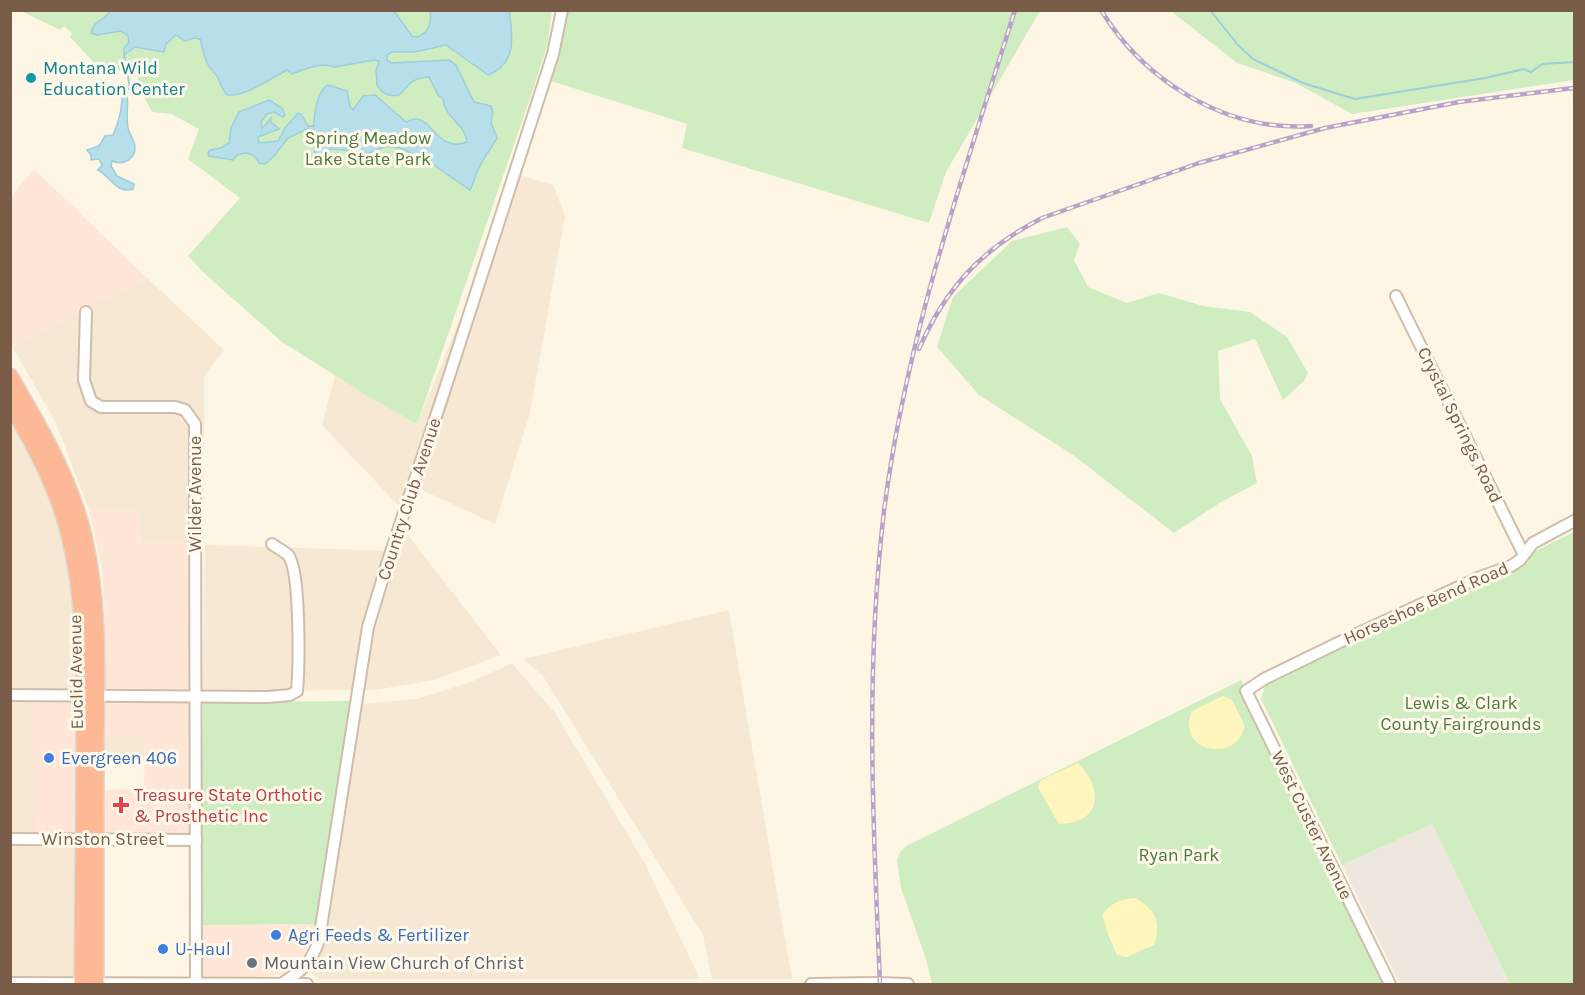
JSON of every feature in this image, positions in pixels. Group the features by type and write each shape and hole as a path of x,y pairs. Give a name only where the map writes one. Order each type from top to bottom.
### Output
{"highway":[{"name":"Euclid Avenue","path":"10,376 52,481 68,532 79,583 90,695 90,839 96,984"},
{"name":"Euclid Avenue","path":"10,403 24,414"},
{"name":"Euclid Avenue","path":"82,984 90,839"}],"street":[{"name":"Country Club Avenue","path":"281,984 305,968 319,940 368,627 553,54 561,10"},
{"name":"Crystal Springs Road","path":"1396,296 1524,553"},
{"name":"Wilder Avenue","path":"86,312 84,380 91,401 101,407 176,407 185,410 195,424 195,984"},
{"name":"Horseshoe Bend Road","path":"1270,676 1459,587 1511,566 1520,561 1533,543 1575,521"},
{"path":"10,695 268,697 294,693 297,691 298,675 298,615 293,574 289,557 272,544"},
{"name":"West Custer Avenue","path":"1270,676 1246,691 1390,984"},
{"name":"Winston Street","path":"10,839 196,840"},
{"path":"10,983 307,984"},
{"path":"811,984 908,984"}],"shaded area":[{"path":"34,169 147,278 12,346 11,197"},
{"path":"519,175 553,185 565,216 530,413 495,524 420,489 412,520 322,425 335,376 417,424"},
{"path":"147,278 224,350 204,376 204,541 141,543 139,512 88,507 56,423 12,346"},
{"path":"10,417 30,452 48,492 61,530 77,629 76,686 66,691 11,692"},
{"path":"88,507 139,512 141,543 191,541 190,690 104,688 105,621 102,568"},
{"path":"404,530 501,655 434,680 375,690 203,691 205,545 398,551"},
{"path":"729,610 792,979 712,979 703,935 543,676 523,659"},
{"path":"512,663 555,713 644,862 700,979 318,979 313,975 311,968 323,936 332,893 361,704 417,699 471,682"},
{"path":"11,699 33,700 34,834 11,835"},
{"path":"33,700 76,703 75,831 70,835 34,834"},
{"path":"104,700 193,700 193,832 189,836 104,834 103,790 144,789 145,736 103,736"},
{"path":"103,736 145,736 144,761 102,762"},
{"path":"1432,824 1510,984 1400,984 1342,865"},
{"path":"11,842 71,843 75,845 73,976 11,977"},
{"path":"318,924 306,952 289,971 279,975 207,980 198,974 200,925"}],"green space":[{"name":"Spring Meadow Lake State Park","path":"21,11 552,11 547,46 534,87 417,424 282,342 206,275 188,256 240,198 188,159 199,129 171,114 152,112 138,86 138,77 115,69 100,69 70,37 72,34 64,26 60,30"},
{"path":"568,11 1040,11 946,172 929,223 682,148 687,124 551,81"},
{"path":"1171,11 1574,11 1574,80 1352,114 1296,83 1237,63"},
{"path":"1067,227 1080,244 1074,260 1088,287 1127,303 1159,293 1203,306 1250,312 1287,337 1308,373 1304,381 1283,400 1255,339 1218,351 1220,399 1252,456 1257,483 1221,502 1174,533 1073,455 979,395 937,347 953,297 1012,241"},
{"name":"Lewis & Clark County Fairgrounds","path":"1574,532 1574,984 1510,984 1432,824 1342,865 1261,699 1265,686 1275,677"},
{"name":"Ryan Park","path":"1241,680 1384,984 932,984 926,959 901,888 897,860 900,852 906,846"},
{"path":"351,701 318,924 200,925 203,702"}],"sand":[{"path":"1223,696 1232,700 1245,726 1233,745 1209,749 1195,741 1191,734 1189,720 1192,711"},
{"path":"1078,763 1092,783 1095,793 1094,803 1091,811 1084,818 1059,824 1038,788 1041,780"},
{"path":"1136,898 1156,918 1157,930 1154,945 1127,957 1117,955 1102,915 1117,902"}],"water":[{"path":"110,11 394,11 412,36 417,37 429,27 430,11 509,11 511,48 504,64 488,75 446,45 415,52 392,52 387,55 387,60 391,63 449,60 456,65 474,102 491,106 493,112 491,123 497,138 476,173 470,190 426,160 400,148 387,146 356,156 346,150 330,149 321,160 317,159 313,131 314,119 319,97 328,85 347,91 353,110 363,96 375,95 406,122 415,119 422,120 449,143 467,142 463,130 447,111 443,99 438,95 429,77 415,80 399,95 392,96 384,93 377,85 376,71 379,61 374,60 335,67 307,68 292,74 287,70 250,90 227,95 207,63 200,39 185,41 176,35 166,44 164,52 135,47 124,55 124,48 129,42 128,36 121,31 97,35 91,33 92,28"},
{"path":"124,85 127,96 128,128 135,151 128,160 120,163 112,161 111,166 117,176 134,184 133,189 127,190 118,187 98,170 102,165 99,159 91,160 91,155 87,150 99,146 105,136 113,135 118,124"},
{"path":"269,100 282,108 285,115 283,117 274,112 267,114 261,122 262,129 271,118 271,122 279,129 258,137 259,143 278,141 285,128 298,113 301,114 309,128 288,138 265,164 259,163 254,156 246,153 233,160 209,156 210,150 221,148 229,143 231,128 239,112"}],"waterway":[{"path":"1210,10 1238,45 1253,59 1303,83 1355,99 1485,78 1524,69 1531,72 1542,64 1574,62"},
{"path":"124,55 130,88 126,90"},
{"path":"309,126 314,126"}],"railway":[{"path":"880,984 872,748 874,630 884,511 906,383 921,320 956,196 1015,10"},
{"path":"1101,10 1119,36 1140,59 1190,97 1219,111 1248,120 1279,126 1311,126"},
{"path":"919,349 941,307 968,272 1001,243 1042,218 1199,163 1325,128 1459,102 1574,88"}],"place":[{"name":"Montana Wild Education Center","path":"31,78"},
{"name":"Evergreen 406","path":"49,758"},
{"name":"Treasure State Orthotic & Prosthetic Inc","path":"121,805"},
{"name":"Agri Feeds & Fertilizer","path":"276,935"},
{"name":"U-Haul","path":"163,949"},
{"name":"Mountain View Church of Christ","path":"252,963"}]}
